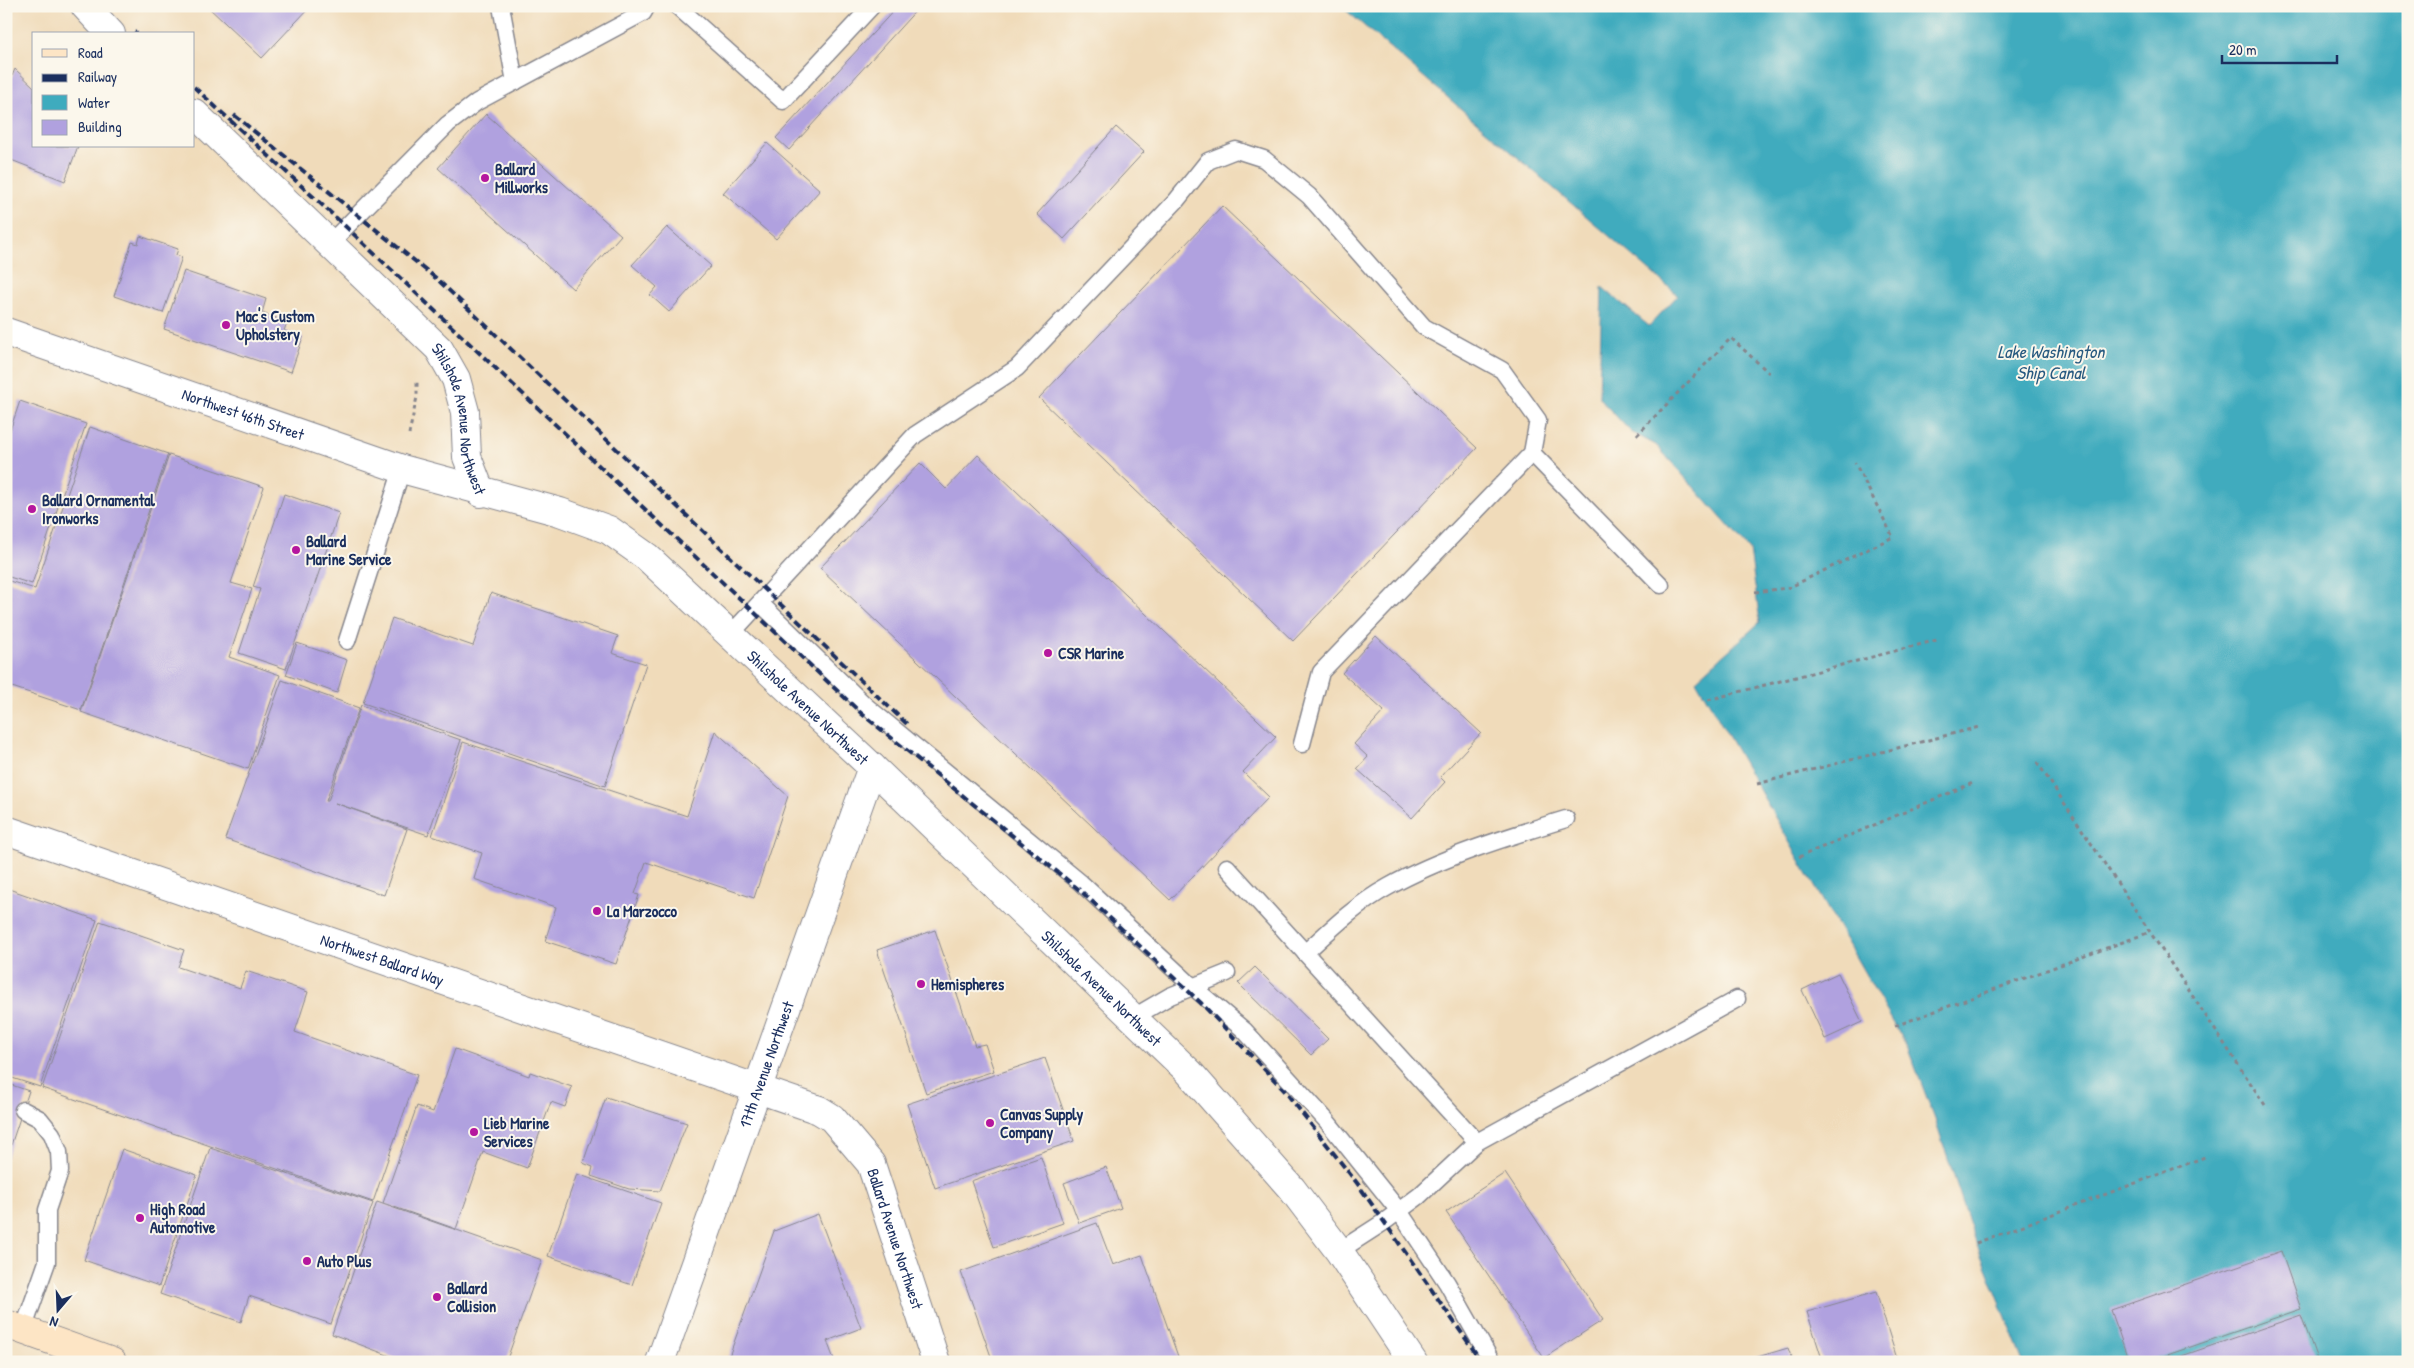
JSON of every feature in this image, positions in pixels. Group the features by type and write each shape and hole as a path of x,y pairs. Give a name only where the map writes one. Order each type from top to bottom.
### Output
{"main road":[{"path":"15,1327 112,1362"}],"street":[{"path":"85,6 109,32"},
{"name":"Shilshole Avenue Northwest","path":"195,114 439,349 456,379 465,412 467,457 481,493 560,512 609,530 647,557 730,634 1134,1017 1242,1130 1292,1189 1339,1251 1413,1362"},
{"name":"Northwest 46th Street","path":"6,332 402,469 481,493"},
{"name":"17th Avenue Northwest","path":"660,1362 872,767"},
{"name":"Northwest Ballard Way","path":"6,830 758,1088"},
{"name":"Ballard Avenue Northwest","path":"758,1088 820,1110 832,1118 871,1164 936,1362"}],"lane":[{"path":"501,6 515,82"},
{"path":"330,243 448,124 477,102 643,13 647,6"},
{"path":"677,6 783,101 872,6"},
{"path":"730,634 915,435 1017,368 1176,201 1208,161 1236,150 1264,160 1309,196 1424,327 1502,370 1538,420 1532,453 1321,672 1302,744"},
{"path":"1532,453 1661,585"},
{"path":"346,641 402,469"},
{"path":"760,603 866,706 1081,883 1193,987 1244,1030 1326,1120 1399,1211 1448,1283 1492,1362"},
{"path":"1305,953 1346,916 1388,887 1492,842 1566,819"},
{"path":"1227,867 1477,1142"},
{"path":"1134,1017 1170,996 1226,973"},
{"path":"1339,1251 1419,1196 1477,1142 1736,999"},
{"path":"15,1327 47,1262 47,1210 60,1171 59,1152 52,1134 40,1119 23,1110"}],"path":[{"path":"1637,436 1731,338 1769,373"},
{"path":"1755,592 1788,588 1893,537 1855,463"},
{"path":"1708,700 1937,640"},
{"path":"1757,784 1979,727"},
{"path":"2037,762 2265,1105"},
{"path":"1800,857 1975,782"},
{"path":"1895,1026 2150,932"},
{"path":"1976,1243 2205,1156"}],"water":[{"name":"Lake Washington Ship Canal","path":"1341,6 2408,6 2408,1362 2024,1362 1976,1243 1936,1122 1908,1048 1696,680 1760,622 1750,550 1656,445 1631,432 1599,398 1602,287 1649,326 1678,295"}],"building":[{"path":"207,6 311,6 262,58"},
{"path":"898,6 920,6 789,150 776,138"},
{"path":"15,69 32,85 32,148 77,148 65,181 6,158 6,90"},
{"path":"486,114 621,235 573,289 438,168"},
{"path":"1116,127 1144,152 1064,239 1037,214"},
{"path":"767,143 820,190 776,239 723,193"},
{"path":"1222,206 1477,448 1293,641 1039,398"},
{"path":"667,227 711,266 669,312 650,295 657,287 632,265"},
{"path":"140,236 178,249 176,255 182,257 163,313 114,296 132,242 138,244"},
{"name":"Mac's Custom Upholstery","path":"184,271 266,299 262,313 287,322 284,331 303,337 291,372 164,329"},
{"name":"Ballard Ornamental Ironworks","path":"20,401 86,424 32,584 6,576 6,442"},
{"path":"90,427 168,454 81,710 6,685 8,677 6,676 6,580 35,589"},
{"path":"169,455 264,487 231,583 252,589 229,657 280,675 248,769 81,712"},
{"name":"CSR Marine","path":"978,455 1276,737 1243,772 1269,797 1170,900 820,568 920,463 946,489"},
{"name":"Ballard Marine Service","path":"284,494 339,513 286,669 239,653 260,589 253,587"},
{"path":"491,593 618,636 612,653 646,664 605,786 363,703 392,618 473,646"},
{"path":"1376,636 1481,733 1440,777 1445,782 1412,818 1357,769 1368,757 1354,744 1384,711 1342,673"},
{"path":"297,643 347,660 337,693 286,675"},
{"path":"282,680 359,708 326,801 328,801 361,705 461,740 428,835 335,803 407,829 384,895 225,839"},
{"path":"715,731 788,796 754,898 646,862 635,894 639,895 616,964 545,941 556,907 474,879 482,853 432,836 463,742 687,816"},
{"path":"6,888 97,920 40,1087 6,1076"},
{"path":"100,921 184,950 178,967 240,988 246,971 308,992 295,1032 417,1075 373,1202 42,1088"},
{"name":"Hemispheres","path":"935,930 975,1046 985,1044 994,1071 926,1093 877,950"},
{"path":"1255,967 1328,1039 1311,1055 1238,983"},
{"path":"1838,973 1862,1022 1825,1039 1802,990"},
{"name":"Lieb Marine Services","path":"455,1049 529,1076 530,1072 572,1087 565,1107 551,1102 527,1168 483,1152 456,1229 383,1203 417,1106 433,1112"},
{"name":"Canvas Supply Company","path":"1045,1058 1074,1141 935,1188 907,1104"},
{"path":"6,1083 29,1091 7,1157 6,1157"},
{"path":"606,1097 687,1123 660,1191 629,1189 591,1176 593,1167 583,1163"},
{"path":"210,1148 373,1203 331,1324 249,1296 241,1322 160,1294"},
{"name":"High Road Automotive","path":"122,1149 197,1175 159,1286 84,1260"},
{"path":"1041,1157 1063,1223 994,1247 971,1181"},
{"path":"1106,1167 1121,1208 1079,1223 1064,1183"},
{"path":"1505,1173 1603,1320 1544,1358 1446,1212"},
{"path":"577,1174 661,1203 632,1285 548,1256"},
{"name":"Ballard Collision","path":"377,1202 542,1260 506,1362 406,1362 332,1334"},
{"path":"818,1214 861,1328 827,1341 835,1362 727,1362 774,1231"},
{"path":"1097,1223 1113,1265 1142,1255 1180,1362 993,1362 961,1272"},
{"path":"2281,1251 2301,1309 2147,1362 2129,1362 2111,1310"},
{"path":"1876,1292 1898,1362 1823,1362 1807,1312"},
{"path":"2301,1315 2318,1362 2167,1362 2167,1361"},
{"path":"1788,1348 1793,1362 1744,1362 1744,1361"}],"railway":[{"path":"195,88 345,226 862,714 1082,892 1201,1003 1284,1090 1357,1183 1482,1362"},
{"path":"234,115 437,279 909,726"}],"place":[{"name":"Ballard Millworks","path":"485,178"},
{"name":"Mac's Custom Upholstery","path":"226,325"},
{"name":"Ballard Ornamental Ironworks","path":"32,509"},
{"name":"Ballard Marine Service","path":"296,550"},
{"name":"CSR Marine","path":"1048,653"},
{"name":"La Marzocco","path":"597,911"},
{"name":"Hemispheres","path":"921,984"},
{"name":"Canvas Supply Company","path":"990,1123"},
{"name":"Lieb Marine Services","path":"474,1132"},
{"name":"High Road Automotive","path":"140,1218"},
{"name":"Auto Plus","path":"307,1261"},
{"name":"Ballard Collision","path":"437,1297"}]}
